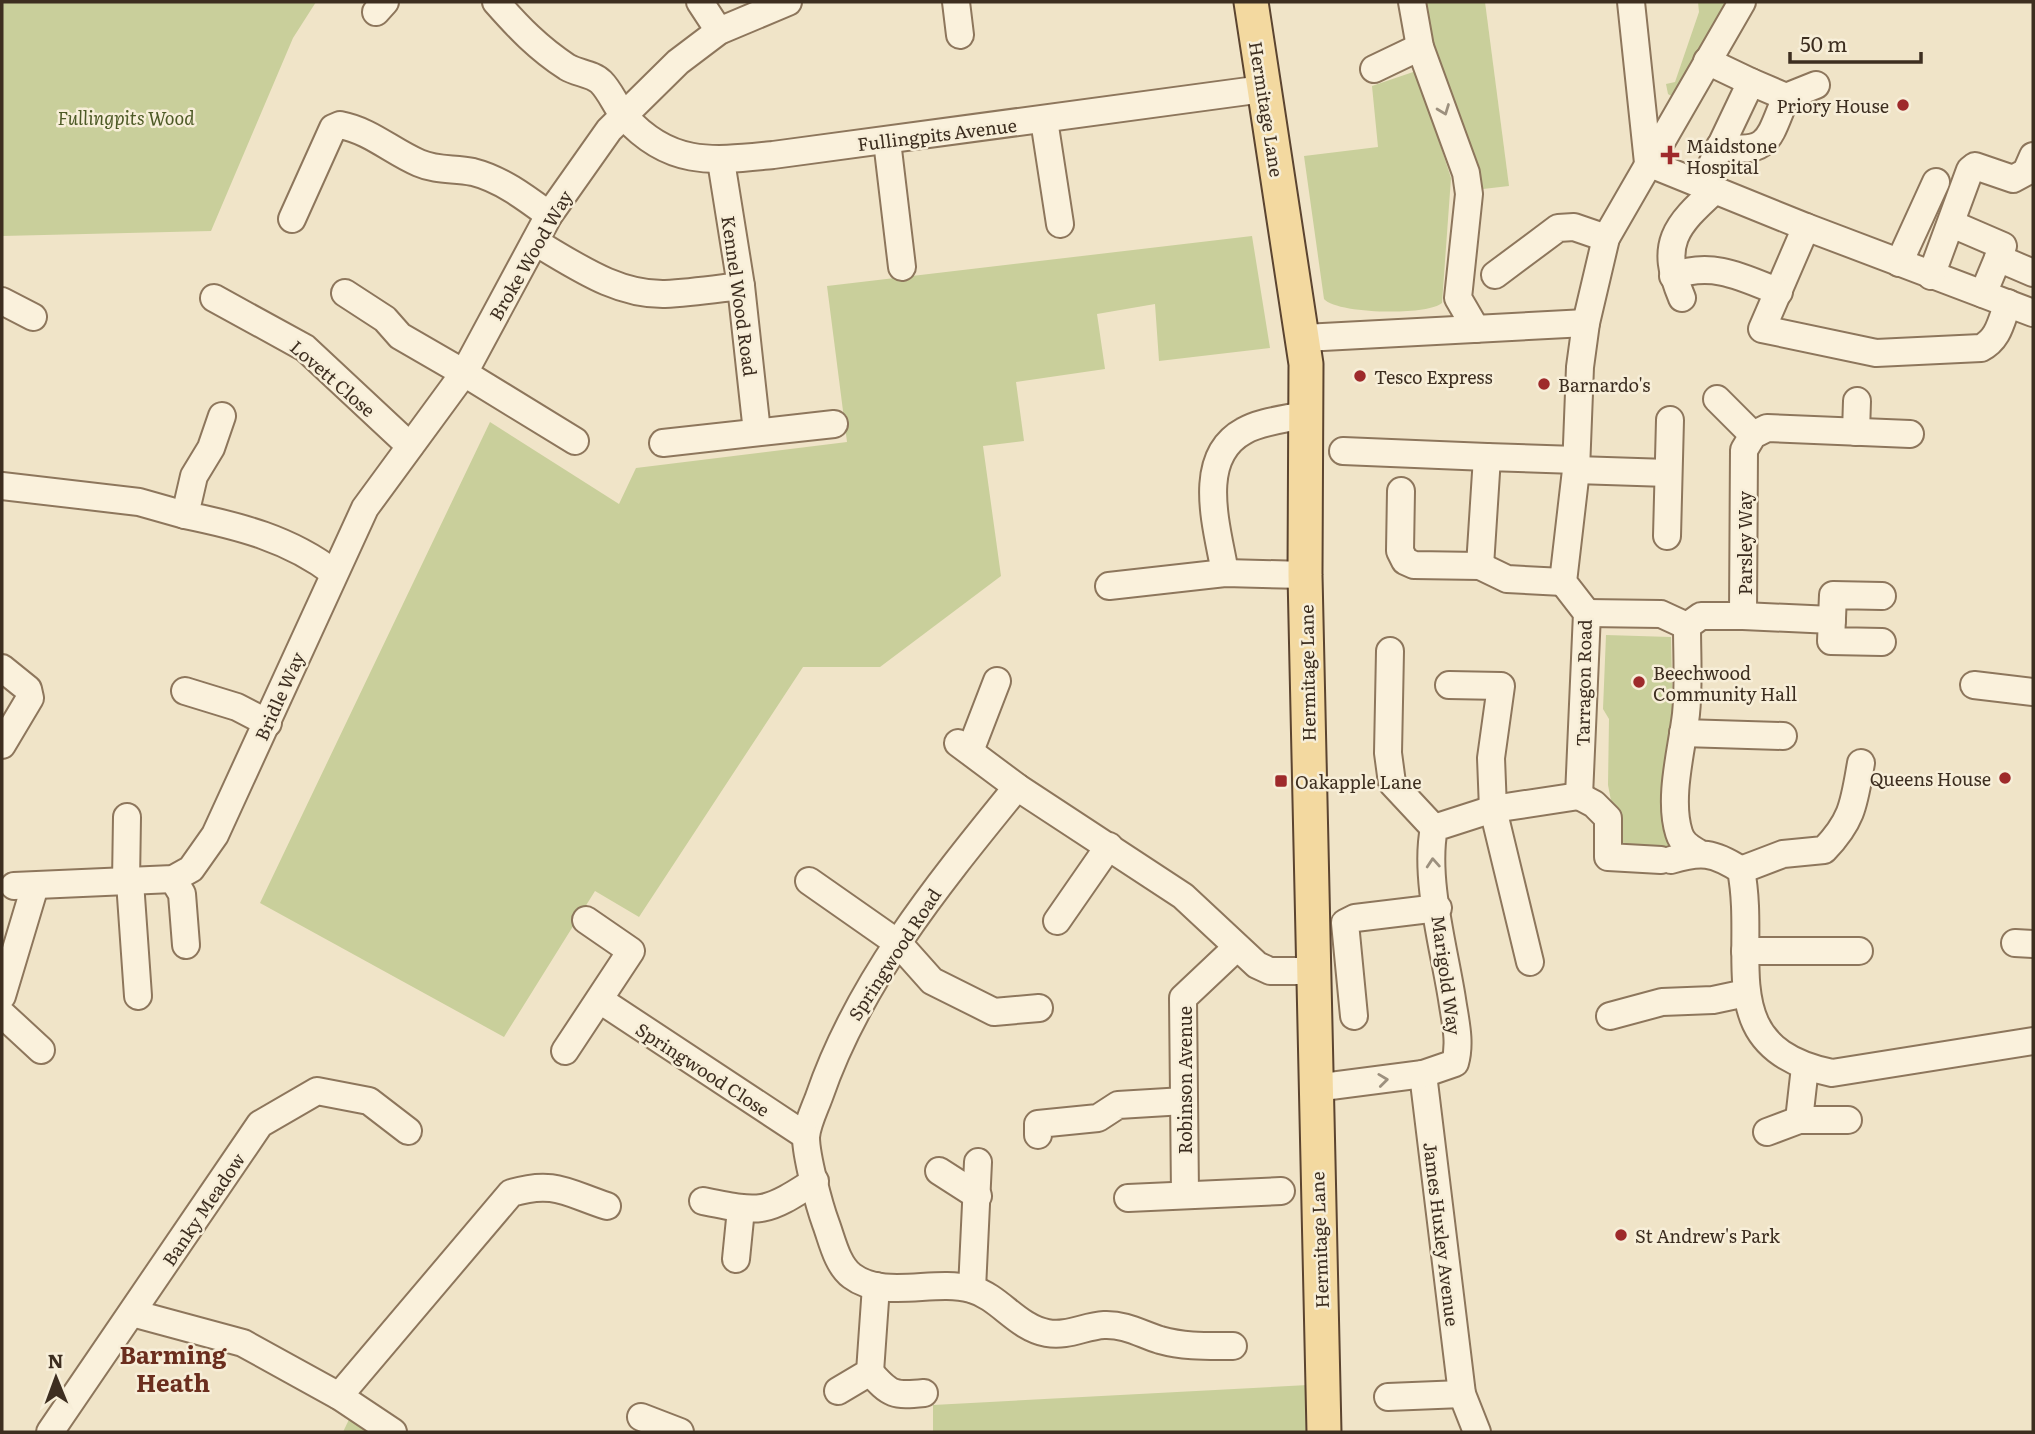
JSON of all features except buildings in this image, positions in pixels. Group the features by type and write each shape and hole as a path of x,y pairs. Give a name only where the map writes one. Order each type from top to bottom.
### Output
{"main road":[{"name":"Hermitage Lane","path":"1251,2 1304,338 1307,414 1305,575 1324,1432"}],"street":[{"path":"700,2 719,32"},
{"name":"Broke Wood Way","path":"466,369 549,215 609,130 678,62 719,32 788,2"},
{"path":"956,2 960,35"},
{"path":"1412,2 1420,47 1466,173 1469,194 1458,298 1476,329"},
{"path":"1631,2 1648,163"},
{"path":"1401,491 1400,551 1405,561 1414,565 1480,566 1507,579 1563,582 1576,465 1586,323 1606,238 1742,2"},
{"name":"Fullingpits Avenue","path":"499,6 531,42 570,69 600,80 625,117 667,151 693,160 721,161 887,141 1263,89"},
{"path":"1374,69 1420,47"},
{"path":"1707,61 1786,97 1816,85"},
{"path":"1751,82 1720,146 1709,187 1675,234 1670,256 1677,287 1689,270 1724,270 1779,292"},
{"path":"1720,146 1745,151 1758,149 1768,139 1786,97"},
{"path":"1044,120 1060,224"},
{"path":"292,219 333,128 340,125 382,140 418,163 439,170 473,172 516,191 549,215"},
{"path":"887,141 902,267"},
{"path":"1931,276 1970,170 1975,166 1982,167 2013,178 2026,172 2033,156"},
{"name":"Kennel Wood Road","path":"721,161 741,286 757,432"},
{"path":"1648,163 1931,276 2033,313"},
{"path":"1899,263 1936,182"},
{"path":"1495,275 1558,228 1574,227 1606,238"},
{"path":"1806,227 1758,338 1876,353 1981,348 1992,342 1997,334 1998,258 2003,246 1959,227"},
{"path":"535,242 610,284 635,291 664,294 741,286"},
{"path":"1998,258 2033,273"},
{"path":"345,293 385,319 400,336 466,369 575,441"},
{"name":"Lovett Close","path":"214,298 305,348 410,446"},
{"path":"2,301 33,317"},
{"path":"1304,338 1586,323"},
{"name":"Bridle Way","path":"173,879 191,869 215,835 365,508 466,369"},
{"path":"1717,399 1753,435 1767,428 1910,434"},
{"path":"1856,432 1857,401"},
{"path":"1225,573 1212,494 1217,467 1225,450 1244,431 1307,414"},
{"path":"185,515 194,476 211,448 222,416"},
{"path":"1667,536 1670,420"},
{"path":"663,443 834,424"},
{"name":"Parsley Way","path":"1687,626 1701,616 1743,616 1744,450 1753,435"},
{"path":"1343,451 1487,457 1668,473"},
{"path":"1480,566 1487,457"},
{"path":"2,486 139,502 244,527 311,554 334,573"},
{"path":"1109,586 1225,573 1305,575"},
{"name":"Tarragon Road","path":"1563,582 1587,613 1579,796"},
{"path":"1882,596 1833,595 1831,641 1882,642"},
{"path":"1587,613 1661,614 1687,626 1683,733 1678,759 1679,832 1685,844 1697,852 1722,858 1741,870 1746,897 1748,1008 1772,1047 1805,1068 1832,1073 2033,1041"},
{"path":"1743,616 1832,620"},
{"path":"1391,651 1388,753 1392,783 1434,828 1493,809 1579,796 1594,804 1608,818 1608,857 1666,860 1697,852"},
{"path":"2,668 28,689 30,698 2,745"},
{"path":"997,681 964,747 1017,787 1184,896 1236,948 1270,971 1314,971"},
{"path":"1449,685 1502,686 1492,747 1493,809 1530,962"},
{"path":"1974,685 2033,692"},
{"path":"185,691 237,707 268,723"},
{"path":"1683,733 1783,736"},
{"path":"1741,870 1783,854 1824,850 1845,828 1855,799 1861,763"},
{"name":"Springwood Road","path":"806,1136 850,1020 941,881 1017,787"},
{"path":"127,817 128,882 138,996"},
{"name":"Marigold Way","path":"1315,1088 1423,1074 1455,1063 1458,1052 1437,908 1432,841 1434,828"},
{"path":"1057,921 1109,846"},
{"path":"2,996 10,968 24,886 173,879 182,894 186,945"},
{"path":"809,881 899,944 932,981 994,1012 1039,1008"},
{"path":"1354,1016 1346,923 1355,918 1437,908"},
{"path":"565,1051 631,951 586,920"},
{"name":"Robinson Avenue","path":"1185,1194 1183,998 1236,948"},
{"path":"1745,951 1859,951"},
{"path":"1610,1016 1662,1002 1713,1000 1746,993"},
{"name":"Springwood Close","path":"600,1000 806,1136"},
{"path":"2,1014 41,1050"},
{"path":"1799,1120 1805,1068"},
{"name":"James Huxley Avenue","path":"1423,1074 1462,1394 1477,1432"},
{"name":"Banky Meadow","path":"50,1432 260,1124 317,1091 369,1101 408,1131"},
{"path":"1038,1136 1038,1124 1098,1118 1118,1105 1184,1101"},
{"path":"1766,1132 1799,1120 1847,1121"},
{"path":"806,1136 821,1212 839,1258 851,1275 876,1286 972,1289 1000,1305 1020,1323 1047,1333 1066,1334 1115,1326 1198,1348 1233,1346"},
{"path":"972,1289 978,1162"},
{"path":"939,1171 978,1196"},
{"path":"703,1201 754,1211 782,1202 815,1181"},
{"path":"339,1395 511,1194 539,1186 554,1186 607,1206"},
{"path":"1128,1198 1281,1191"},
{"path":"736,1259 741,1209"},
{"path":"876,1286 870,1372 886,1391 900,1395 924,1393"},
{"path":"132,1313 243,1343 339,1395 393,1432"},
{"path":"838,1391 870,1372"},
{"path":"1388,1397 1462,1394"},
{"path":"641,1417 680,1432"}],"green space":[{"name":"Fullingpits Wood","path":"2,2 316,2 293,38 211,231 2,236"},
{"path":"1426,2 1485,2 1509,186 1483,189 1431,46"},
{"path":"1698,2 1735,2 1678,100 1668,94 1666,84 1675,82 1699,12"},
{"path":"1416,71 1451,178 1442,303 1419,310 1382,312 1332,304 1324,299 1304,156 1378,147 1372,86"},
{"path":"1252,236 1270,348 1159,361 1155,304 1097,314 1105,369 1016,382 1024,441 983,446 1001,576 880,667 803,667 639,917 595,891 504,1037 260,903 490,422 619,504 636,468 847,442 827,286"},
{"path":"1606,635 1671,637 1676,853 1623,851 1622,825 1613,811 1608,785 1609,719 1603,709"},
{"path":"1308,1385 1312,1432 933,1432 933,1405"},
{"path":"353,1411 375,1432 343,1432"}],"place":[{"name":"Priory House","path":"1903,105"},
{"name":"Maidstone Hospital","path":"1670,155"},
{"name":"Tesco Express","path":"1360,376"},
{"name":"Barnardo's","path":"1544,384"},
{"name":"Beechwood Community Hall","path":"1639,682"},
{"name":"Queens House","path":"2005,778"},
{"name":"Oakapple Lane","path":"1281,781"},
{"name":"St Andrew's Park","path":"1621,1235"}],"district":[{"name":"Barming Heath","path":"173,1367"}]}
